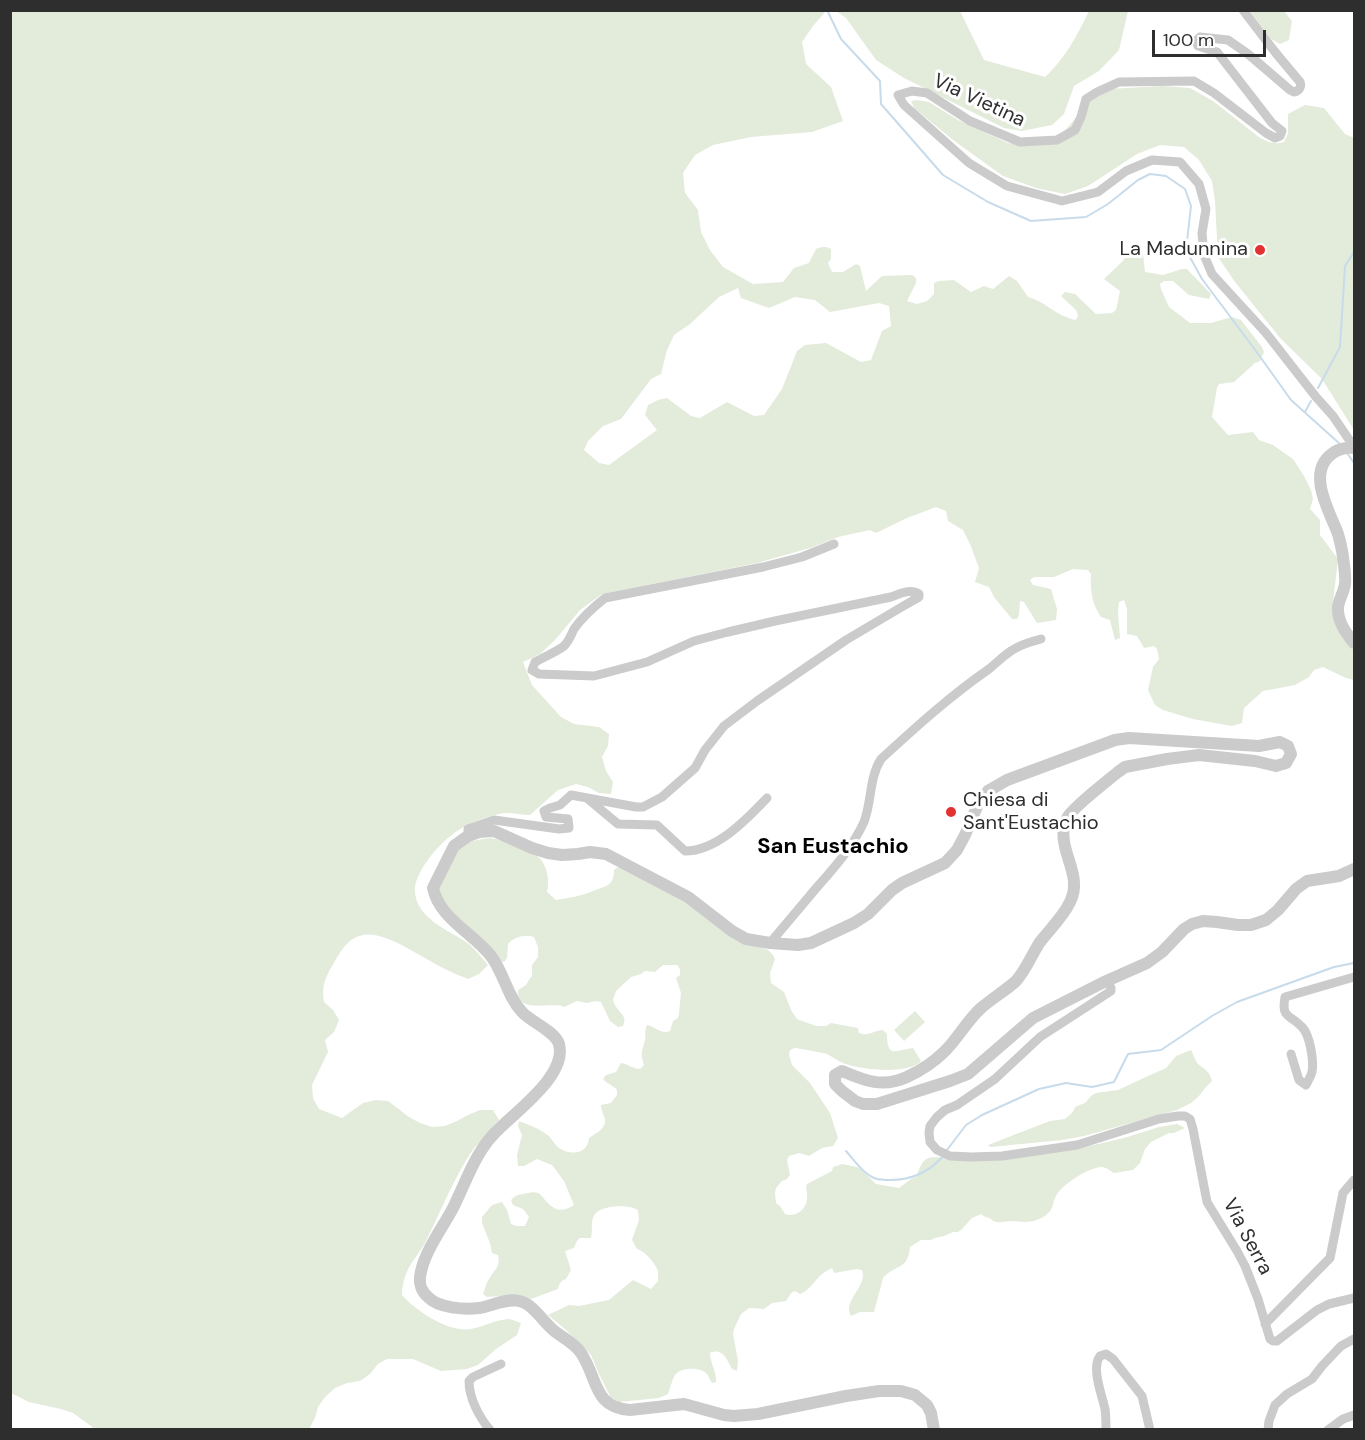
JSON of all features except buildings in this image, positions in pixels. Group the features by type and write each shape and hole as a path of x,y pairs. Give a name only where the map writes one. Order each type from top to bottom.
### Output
{"street":[{"name":"Via Vietina","path":"1243,10 1300,82 1301,86 1298,90 1294,92 1290,90 1228,40 1200,37 1196,41 1198,46 1217,52 1272,123 1282,131 1275,138 1194,81 1119,82 1086,99 1075,130 1057,140 1020,142 970,121 927,93 912,91 898,95 904,105 969,163 1007,186 1062,201 1098,192 1126,171 1152,160 1180,162 1199,184 1206,209 1202,233 1204,255 1212,274 1266,333 1333,416 1353,447"},
{"path":"1353,447 1335,452 1328,457 1323,465 1320,485 1339,537 1343,557 1345,582 1338,605 1339,616 1342,627 1354,644"},
{"path":"468,836 468,829 494,820 548,828 569,828 568,819 546,818 544,811 560,805 571,795 636,807 643,807 662,797 695,768 705,750 724,726 846,640 919,597 919,594 909,591 891,597 729,632 694,641 647,662 594,676 539,674 532,670 534,662 561,648 570,640 575,628 605,598 763,567 802,557 834,544"},
{"path":"770,943 852,844 864,821 876,766 881,759 930,714 1001,658 1023,644 1041,639"},
{"path":"934,1430 927,1405 915,1395 902,1391 879,1391 758,1414 734,1416 684,1404 621,1410 608,1404 601,1397 588,1365 573,1344 550,1328 527,1304 510,1301 479,1309 456,1309 434,1302 426,1296 419,1279 423,1262 454,1206 473,1164 491,1137 539,1091 555,1070 559,1058 559,1045 554,1036 524,1014 491,956 448,915 435,894 433,888 454,846 468,836 479,832 494,831 548,853 606,854 688,897 746,939 798,945 811,943 854,923 868,914 902,883 945,863 957,850 965,836 979,802 988,791 1007,780 1115,740 1129,738 1259,746 1280,742 1288,746 1291,754 1286,763 1276,766 1255,761 1199,755 1125,767 1118,772 1067,818 1063,832 1075,880 1075,889 1070,903 1016,980 979,1010 945,1051 907,1077 881,1083 868,1082 842,1071 835,1075 836,1084 842,1091 863,1104 877,1104 968,1074 1033,1018 1147,963 1192,924 1210,921 1251,926 1266,920 1296,889 1307,882 1339,876 1354,869"},
{"path":"586,797 618,824 657,825 685,851 707,847 744,823 767,798"},
{"path":"1291,1054 1299,1080 1306,1085 1312,1073 1311,1048 1303,1028 1287,1016 1284,1006 1285,997 1354,977"},
{"name":"Via Serra","path":"1107,981 1112,991 1040,1037 995,1079 937,1117 928,1133 930,1142 937,1150 950,1156 1002,1156 1077,1145 1159,1119 1185,1116 1190,1119 1193,1129 1207,1202 1245,1266 1265,1324"},
{"path":"1354,1180 1343,1193 1330,1258 1265,1324 1270,1339 1277,1341 1317,1310 1329,1304 1354,1298"},
{"path":"1268,1430 1275,1405 1287,1394 1312,1378 1341,1346 1354,1339"},
{"path":"1106,1430 1106,1413 1096,1360 1106,1354 1113,1359 1142,1396 1150,1430"},
{"path":"490,1430 472,1398 469,1381 501,1364"},
{"path":"1328,1430 1343,1419 1354,1415"}],"green space":[{"path":"11,11 826,11 802,42 806,64 831,87 843,121 812,132 751,137 713,145 695,155 683,173 685,193 698,210 701,232 710,250 723,267 753,284 783,282 794,268 809,263 816,249 825,247 831,249 831,259 828,263 832,272 843,272 856,264 860,266 866,291 882,276 912,275 916,278 916,283 907,301 917,304 927,301 934,294 934,283 939,281 954,280 971,292 984,286 993,289 1009,276 1017,281 1028,297 1076,320 1078,315 1076,310 1061,296 1065,292 1075,294 1096,314 1112,313 1116,310 1120,291 1104,279 1123,261 1130,247 1140,248 1143,253 1145,272 1163,275 1187,269 1211,294 1209,299 1189,295 1173,281 1164,281 1160,284 1169,307 1190,323 1211,323 1232,317 1241,320 1264,352 1260,361 1234,382 1219,384 1212,417 1228,435 1253,432 1259,440 1273,445 1293,459 1304,476 1313,499 1310,509 1320,520 1320,535 1338,559 1332,611 1345,639 1354,651 1354,680 1323,667 1314,670 1309,677 1295,685 1263,691 1244,708 1242,723 1232,726 1193,719 1163,710 1155,705 1148,690 1153,667 1159,659 1157,649 1154,646 1144,648 1137,636 1127,634 1127,609 1124,600 1119,602 1120,638 1115,640 1110,620 1101,617 1094,602 1091,591 1091,574 1088,570 1073,569 1054,577 1034,577 1030,580 1033,585 1051,589 1057,609 1056,620 1037,623 1024,602 1020,601 1019,615 1017,619 1012,619 989,587 975,582 979,568 963,530 948,521 946,511 936,507 876,533 870,530 838,537 810,548 757,563 602,594 580,610 540,654 523,662 532,685 561,717 574,724 599,727 609,734 608,746 602,757 606,771 613,782 611,794 599,793 576,784 558,790 530,815 504,813 480,820 463,827 438,847 425,864 416,882 415,892 418,903 431,920 469,944 488,965 479,974 468,979 382,937 363,935 354,938 341,951 326,979 323,990 324,1002 339,1020 334,1032 325,1040 328,1052 312,1085 313,1098 319,1109 342,1118 363,1103 376,1100 388,1101 409,1117 432,1127 445,1126 480,1110 493,1110 499,1120 473,1149 460,1172 424,1245 408,1270 402,1295 424,1314 453,1328 471,1329 510,1319 521,1323 517,1335 478,1365 467,1369 441,1371 413,1359 387,1359 378,1364 360,1381 335,1388 318,1407 309,1429 95,1429 73,1413 29,1402 11,1393","holes":["738,288 741,298 769,308 795,297 815,300 830,312 879,303 889,306 891,326 882,331 871,360 861,362 826,343 805,345 797,351 782,389 764,415 754,416 727,402 700,418 691,416 667,398 648,405 645,415 657,430 609,465 599,463 584,450 588,441 603,426 621,419 651,379 661,374 667,350 674,335 690,324 719,297"]},
{"path":"836,11 960,11 984,60 1045,77 1065,54 1089,11 1128,11 1119,50 1099,71 1074,86 1064,114 1052,125 1022,131 1004,128 904,78 876,60 846,18"},
{"path":"1250,11 1284,11 1292,21 1289,40 1280,44 1271,39"},
{"path":"1163,86 1190,88 1213,101 1260,138 1272,143 1284,142 1288,133 1288,114 1305,105 1324,108 1345,134 1354,138 1354,430 1322,379 1281,339 1218,257 1212,181 1199,160 1184,147 1160,145 1137,154 1088,186 1065,194 1036,188 1003,176 953,140 914,108 911,101 929,102 958,120 1008,143 1031,146 1059,137 1090,99 1108,89"},
{"path":"491,838 520,847 537,856 547,872 547,892 556,900 579,896 605,886 611,882 614,870 618,867 666,888 748,943 768,950 773,955 775,959 770,973 771,983 784,992 797,1019 816,1026 826,1026 831,1023 858,1028 859,1033 863,1034 883,1030 887,1034 887,1042 891,1050 913,1048 921,1061 915,1065 895,1070 851,1065 827,1054 795,1048 790,1050 792,1065 810,1083 830,1113 838,1138 833,1146 822,1148 809,1156 799,1153 789,1156 787,1160 790,1175 776,1188 775,1193 776,1203 785,1214 793,1215 802,1210 807,1199 807,1184 832,1171 833,1167 842,1164 861,1169 876,1184 899,1188 916,1177 923,1162 929,1158 1072,1150 1159,1127 1177,1124 1185,1128 1151,1142 1145,1149 1140,1163 1133,1170 1114,1173 1102,1167 1076,1177 1063,1187 1049,1213 1042,1218 1029,1222 999,1222 981,1214 972,1218 958,1232 931,1240 921,1240 910,1247 904,1264 883,1278 874,1312 860,1312 851,1316 849,1310 852,1299 862,1282 862,1270 834,1273 832,1268 800,1294 795,1291 786,1301 772,1303 764,1309 749,1308 741,1314 733,1334 738,1361 737,1371 732,1369 721,1353 710,1353 716,1382 712,1383 704,1372 686,1369 675,1375 668,1394 659,1398 619,1402 611,1398 591,1355 548,1315 569,1305 579,1306 609,1300 633,1280 651,1289 658,1281 655,1264 637,1249 632,1240 639,1220 638,1210 616,1206 598,1211 593,1220 591,1238 580,1238 574,1248 565,1251 571,1270 566,1279 560,1282 558,1289 531,1299 512,1295 487,1297 483,1294 499,1259 498,1255 492,1253 482,1217 492,1205 502,1202 511,1224 525,1226 529,1217 523,1209 513,1205 511,1200 518,1195 530,1192 539,1193 558,1210 574,1205 564,1181 552,1165 537,1159 524,1166 518,1166 517,1155 522,1135 518,1126 519,1121 543,1132 564,1151 574,1153 586,1147 589,1138 604,1126 605,1120 601,1105 611,1103 617,1095 617,1090 603,1079 606,1075 616,1072 621,1063 640,1069 644,1065 642,1052 647,1025 667,1032 670,1031 673,1021 678,1018 681,993 676,978 680,975 680,969 677,965 663,965 655,972 645,971 631,977 616,991 613,1000 624,1018 623,1026 618,1027 610,1021 601,1002 577,1001 564,1007 536,1006 523,1002 519,998 518,990 526,985 532,976 532,965 538,957 538,947 534,937 523,936 513,940 508,944 507,958 504,962 499,961 449,909 438,888 454,854 462,846 476,840"},
{"path":"915,1011 925,1022 904,1041 894,1030"},
{"path":"1191,1050 1198,1063 1209,1073 1212,1081 1191,1103 1177,1110 1084,1136 991,1147 988,1145 1050,1121 1065,1119 1075,1107 1085,1103 1092,1095 1118,1090 1166,1068 1176,1056"}],"waterway":[{"path":"827,10 841,39 880,81 881,104 943,175 988,202 1031,221 1086,217 1150,174 1166,176 1185,189 1191,206 1186,250 1202,279 1291,400 1340,444"},
{"path":"1318,388 1340,347 1345,266 1354,252"},
{"path":"1305,412 1311,401"},
{"path":"1347,453 1354,463"},
{"path":"947,1150 966,1125 982,1115 1039,1089 1066,1083 1092,1087 1114,1082 1128,1054 1161,1050 1237,1002 1334,967 1354,963"},
{"path":"846,1151 868,1174 877,1179 886,1180 918,1175 932,1167 944,1155"}],"place":[{"name":"La Madunnina","path":"1260,250"},
{"name":"Chiesa di Sant'Eustachio","path":"951,812"}],"district":[{"name":"San Eustachio","path":"833,847"}]}
